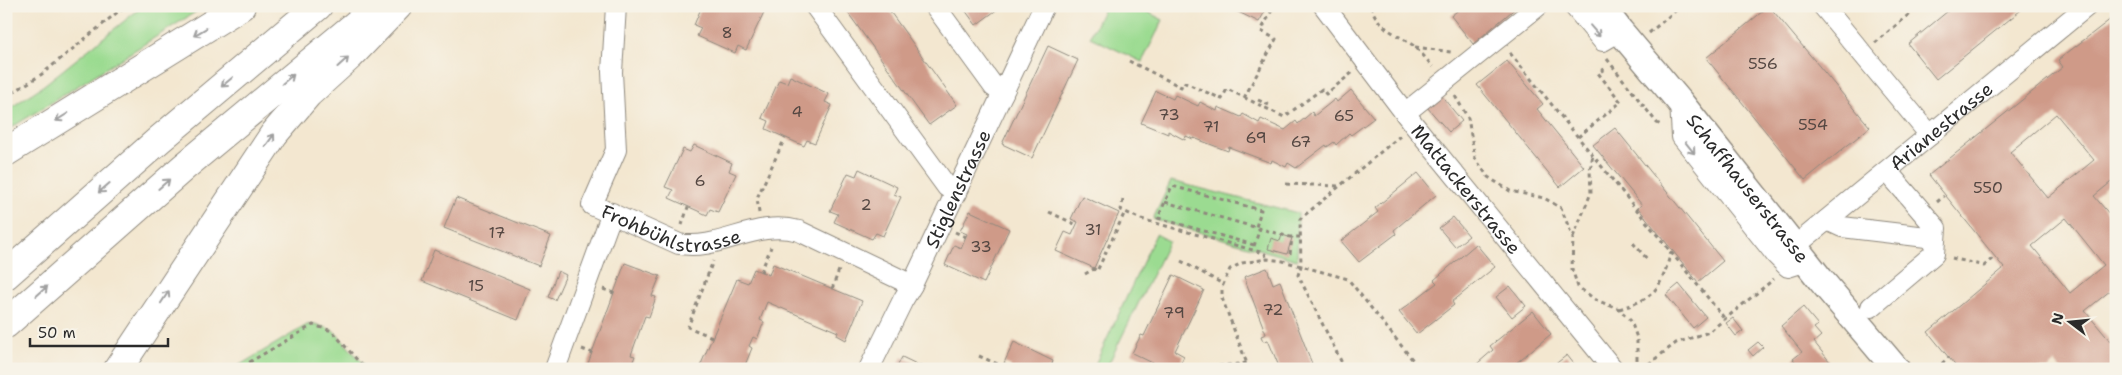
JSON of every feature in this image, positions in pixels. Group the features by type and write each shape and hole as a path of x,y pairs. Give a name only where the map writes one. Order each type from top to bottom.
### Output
{"highway":[{"path":"6,152 242,6"},
{"path":"6,275 160,139 318,6"},
{"path":"6,324 176,173 378,6"},
{"path":"118,368 274,134 308,94 350,56 398,6"}],"main road":[{"name":"Schaffhauserstrasse","path":"1601,6 1611,36 1680,102 1797,258 1896,369"}],"street":[{"name":"Frohbühlstrasse","path":"616,6 612,72 616,150 592,205 678,244 689,246 767,237 785,227 799,231 912,285"},
{"path":"815,6 947,187 956,193"},
{"path":"935,6 994,87 1004,93"},
{"name":"Stiglenstrasse","path":"869,369 912,285 1044,6"},
{"name":"Mattackerstrasse","path":"1324,6 1405,123 1613,369"},
{"path":"1405,123 1446,80 1538,6"},
{"path":"1574,6 1611,36"},
{"path":"1823,6 1930,135"},
{"name":"Arianestrasse","path":"1797,258 1827,220 2086,6"},
{"path":"1680,102 1682,137 1776,255 1797,258"},
{"path":"1872,307 1934,254 1936,228 1887,170"},
{"path":"556,369 612,213"},
{"path":"1827,220 1842,227 1935,238"}],"path":[{"path":"6,97 42,74 125,6"},
{"path":"1244,98 1276,39 1261,31 1274,6"},
{"path":"1371,6 1374,16 1390,32 1414,46 1446,80 1468,118 1475,158 1488,177 1510,191 1544,198 1561,208 1573,238"},
{"path":"1648,34 1680,6"},
{"path":"1862,54 1919,6"},
{"path":"1611,36 1604,53 1610,65 1657,122 1682,137"},
{"path":"1499,38 1725,319"},
{"path":"1414,46 1452,52 1473,59"},
{"path":"1129,61 1181,87 1183,82 1222,99 1228,90 1284,117 1322,89 1326,94 1355,70"},
{"path":"1578,137 1621,102 1598,73 1606,68"},
{"path":"1258,100 1268,105 1266,109"},
{"path":"1345,369 1298,275 1301,266 1300,219 1340,186 1405,123"},
{"path":"761,272 767,237 757,198 785,138"},
{"path":"1593,155 1590,170 1591,194 1573,238 1572,269 1578,287 1596,300 1619,309 1631,321 1637,338 1636,369"},
{"path":"1286,184 1340,186"},
{"path":"1172,186 1261,210 1254,246 1158,218 1165,202 1172,186"},
{"path":"1123,200 1121,210 1141,219 1260,252 1265,254 1267,259"},
{"path":"1165,202 1292,237 1300,236"},
{"path":"1049,212 1077,225"},
{"path":"1085,274 1094,269 1097,271 1124,212"},
{"path":"1290,254 1292,237"},
{"path":"1633,243 1648,260"},
{"path":"1619,309 1651,295 1663,279 1671,252"},
{"path":"1944,256 1984,266 1995,256"},
{"path":"1642,369 1676,343 1709,332 1797,258"},
{"path":"1249,369 1222,298 1223,284 1230,270 1236,266 1267,259 1348,279 1420,369"},
{"path":"712,337 688,327 713,260"},
{"path":"1182,261 1223,284"},
{"path":"832,289 840,270"},
{"path":"245,369 248,363 313,325 332,331 365,369"},
{"path":"979,356 1009,369"},
{"path":"1936,369 1949,358"},
{"path":"1195,369 1247,363"}],"green space":[{"path":"143,6 205,6 6,131 6,111 44,85"},
{"path":"1105,6 1136,6 1163,20 1142,62 1090,37"},
{"path":"1171,181 1298,213 1297,260 1153,219"},
{"path":"1156,234 1169,241 1106,369 1093,369"},
{"path":"315,324 334,331 368,369 233,369 307,325"}],"building":[{"path":"702,6 758,6 757,8 764,12 746,50 738,46 735,53 697,36 701,28 694,25"},
{"path":"843,6 886,6 957,105 929,125"},
{"path":"962,6 1002,6 976,25"},
{"path":"1226,6 1268,6 1259,22"},
{"path":"1463,6 1518,6 1473,44 1451,16"},
{"path":"1769,6 1870,127 1805,180 1706,58"},
{"path":"1954,6 2026,6 1936,79 1908,44"},
{"path":"2116,15 2116,178 2094,196 2116,222 2116,286 2085,311 2116,348 2116,369 2060,369 2055,363 2048,369 1958,369 1928,332 2004,268 1929,175 2063,67 2058,60","holes":["2056,114 2094,160 2048,198 2010,152","2066,218 2104,265 2070,293 2032,246"]},
{"path":"1048,46 1078,60 1032,158 1002,144"},
{"path":"1507,61 1543,104 1537,109 1584,167 1560,187 1477,85"},
{"path":"790,76 829,94 825,102 832,105 815,143 807,140 804,146 766,129 769,121 762,118 779,80 787,83"},
{"path":"1351,90 1374,118 1351,135 1349,133 1336,145 1334,142 1327,147 1326,145 1296,168 1288,163 1286,167 1272,160 1271,163 1229,147 1228,151 1194,138 1186,136 1185,140 1168,131 1168,134 1141,123 1156,91 1173,99 1175,95 1198,106 1200,102 1217,111 1218,107 1241,117 1243,114 1259,123 1261,119 1285,130 1296,121 1298,124 1312,112 1314,116 1335,99 1337,102"},
{"path":"1440,94 1462,121 1449,132 1426,106"},
{"path":"1615,128 1723,261 1698,282 1638,208 1642,205 1593,145"},
{"path":"694,145 732,163 729,171 736,174 718,212 710,209 707,215 669,198 673,190 665,187 683,149 690,152"},
{"path":"859,169 897,187 894,194 901,197 883,236 876,233 872,239 834,222 838,214 830,211 848,173 856,176"},
{"path":"1418,173 1436,195 1394,230 1396,234 1359,262 1341,241 1378,212 1375,208"},
{"path":"1082,196 1119,213 1094,268 1056,251 1065,232 1072,235 1078,222 1071,219"},
{"path":"456,198 551,236 539,266 444,228"},
{"path":"970,211 1009,229 984,283 945,265 954,245 961,248 967,234 960,231"},
{"path":"1453,217 1469,236 1455,247 1439,228"},
{"path":"1282,235 1292,238 1287,254 1268,249 1271,238 1280,241"},
{"path":"1476,244 1495,267 1452,302 1454,305 1417,334 1399,312 1437,283 1434,280"},
{"path":"434,250 530,289 518,320 422,281"},
{"path":"625,263 660,276 652,296 656,297 649,317 645,316 631,355 635,356 630,369 586,369"},
{"path":"773,264 862,301 846,340 837,335 838,332 767,302 760,320 764,322 757,339 753,337 749,346 752,348 745,365 742,364 739,369 699,369 737,279 748,283 754,269 769,275"},
{"path":"1267,268 1273,284 1280,281 1314,369 1280,369 1268,340 1263,341 1261,336 1266,334 1244,277"},
{"path":"558,271 566,275 555,300 548,297"},
{"path":"1173,275 1204,290 1175,351 1184,356 1178,369 1165,369 1132,353 1141,335 1144,336"},
{"path":"1679,284 1706,317 1693,328 1666,295"},
{"path":"1510,286 1526,306 1512,317 1496,297"},
{"path":"1803,307 1818,325 1814,328 1821,336 1814,342 1834,367 1831,369 1801,369 1793,359 1802,352 1781,326"},
{"path":"1533,311 1551,334 1509,369 1471,369 1493,350 1490,346"},
{"path":"1733,318 1743,331 1736,336 1726,323"},
{"path":"1014,342 1053,361 1050,369 1010,369 1011,366 1004,363"},
{"path":"1758,342 1763,347 1753,356 1748,350"},
{"path":"1567,355 1578,369 1555,369 1553,366"},
{"path":"902,357 927,369 896,369"}]}
